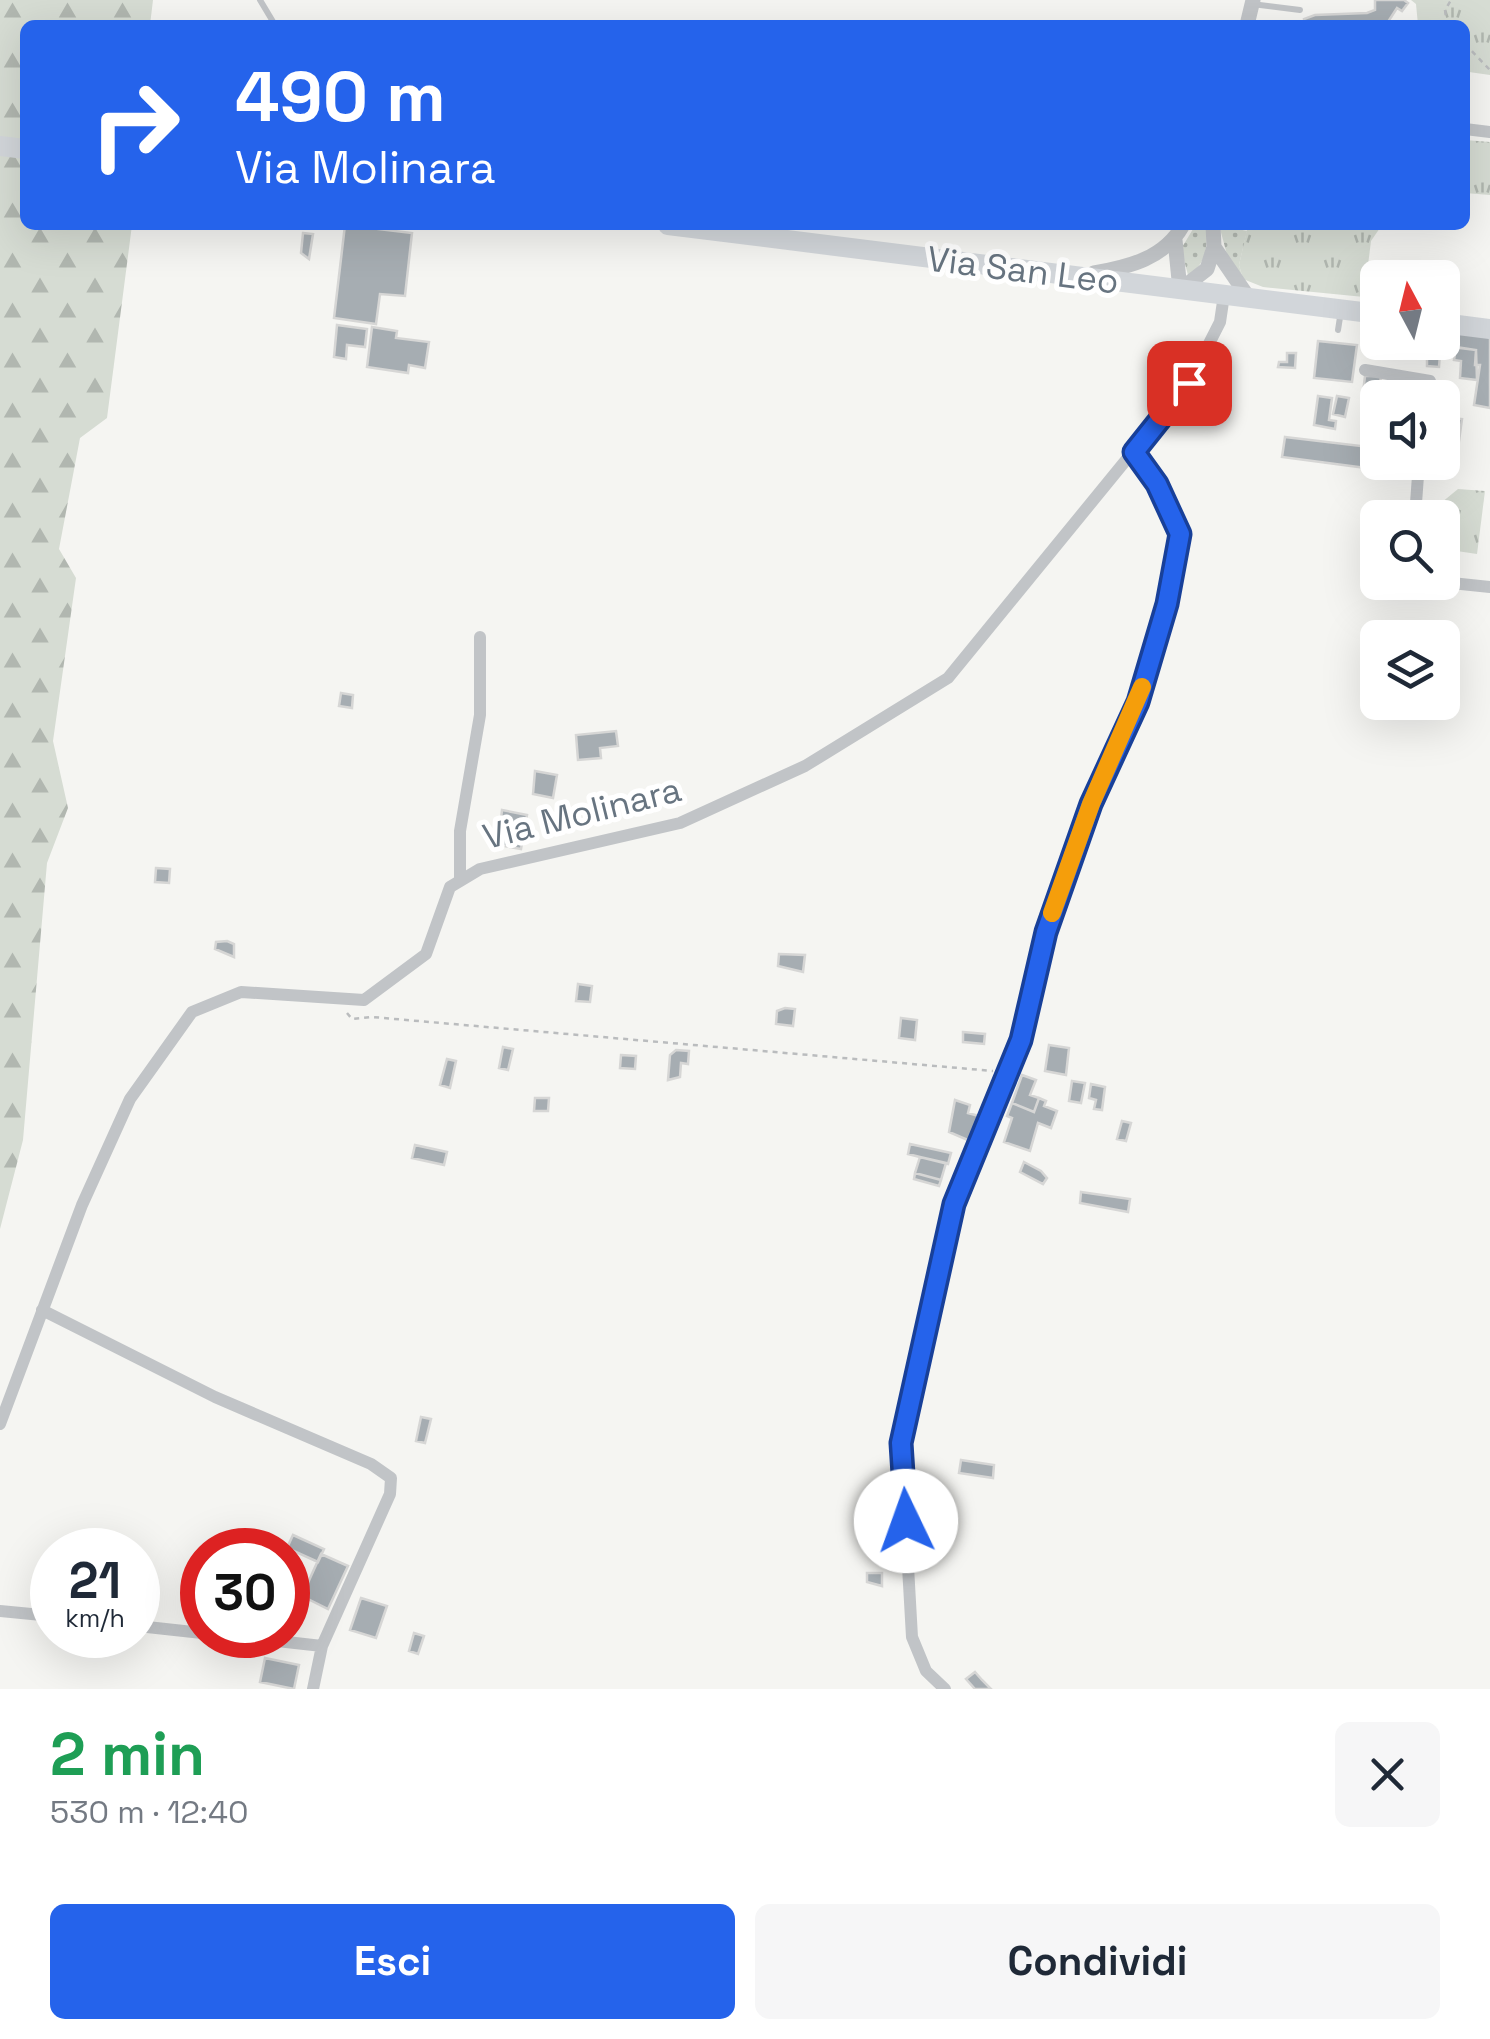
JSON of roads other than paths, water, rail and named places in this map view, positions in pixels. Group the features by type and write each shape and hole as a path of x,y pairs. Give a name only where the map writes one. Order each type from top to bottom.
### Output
{"main road":[{"name":"Via San Leo","path":"708,230 1248,297 1340,319 1360,316"},
{"path":"1460,325 1490,329"}],"street":[{"path":"1076,276 1152,257 1175,240 1180,230"},
{"path":"1180,290 1207,269 1214,246 1213,230"},
{"path":"1175,240 1180,290"},
{"path":"1214,246 1248,297"},
{"name":"Via Molinara","path":"0,1424 82,1204 130,1100 192,1012 241,992 364,1000 426,954 450,887 480,869 680,824 805,766 948,678 1189,383 1220,322 1224,295"},
{"path":"1365,370 1424,380"},
{"path":"945,1689 926,1670 912,1637 901,1443 954,1204 1009,1072 1046,932 1091,804 1138,702 1167,604 1180,534 1157,484 1134,452"},
{"path":"1460,584 1490,588"},
{"path":"460,881 460,831 480,715 480,637"},
{"path":"42,1310 216,1397 372,1464 391,1478 390,1494 322,1646 313,1689"},
{"path":"0,1611 30,1614"},
{"path":"310,1645 322,1646"}],"lane":[{"path":"1253,2 1300,10"}]}
